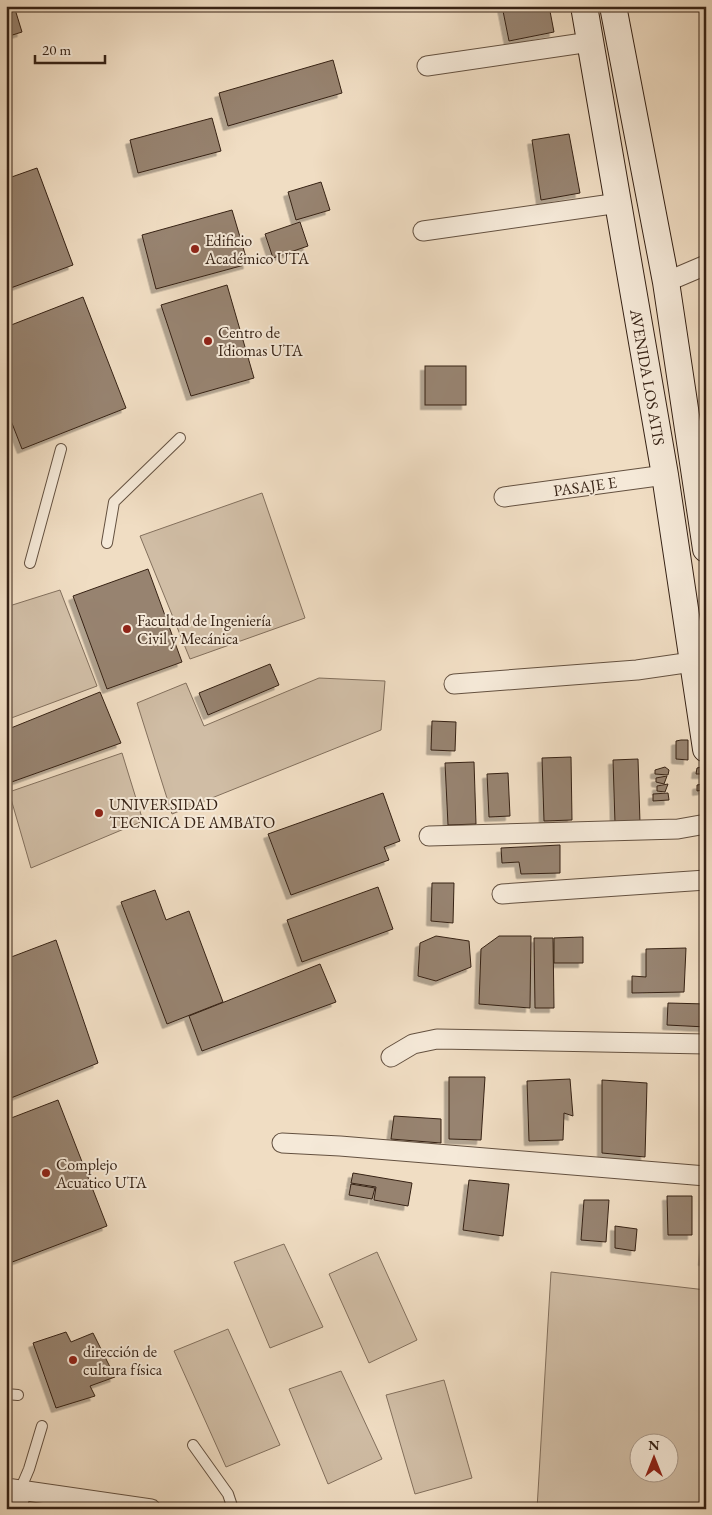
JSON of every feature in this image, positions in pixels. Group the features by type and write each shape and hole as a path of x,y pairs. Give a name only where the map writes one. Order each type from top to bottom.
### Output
{"main road":[{"name":"AVENIDA LOS ATIS","path":"584,6 665,475 706,749"},
{"name":"AVENIDA LOS ATIS","path":"613,6 666,282 706,549"}],"street":[{"path":"427,66 590,42"},
{"path":"423,231 619,203"},
{"path":"666,282 706,265"},
{"name":"PASAJE E","path":"504,497 665,475"},
{"path":"454,684 637,670 692,662"},
{"path":"429,836 678,829 706,824"},
{"path":"502,894 706,880"},
{"path":"392,1058 413,1044 437,1039 706,1044"},
{"path":"282,1143 706,1176"},
{"path":"18,1509 13,1489 150,1509"}],"lane":[{"path":"107,544 114,502 180,438"},
{"path":"30,563 61,450"},
{"path":"6,1394 18,1395"},
{"path":"13,1489 29,1469 42,1426"},
{"path":"193,1445 228,1494 233,1509"}],"shaded area":[{"path":"262,493 305,618 190,659 140,536"},
{"path":"60,590 97,686 6,720 6,607"},
{"path":"319,678 385,681 381,730 172,814 137,703 186,683 204,726"},
{"path":"122,753 143,821 31,868 9,792"},
{"path":"284,1244 323,1327 270,1348 234,1262"},
{"path":"377,1252 417,1340 369,1363 329,1274"},
{"path":"551,1272 706,1290 706,1509 537,1509"},
{"path":"228,1329 280,1445 226,1467 174,1351"},
{"path":"341,1371 382,1459 328,1484 289,1389"},
{"path":"444,1380 472,1478 415,1494 386,1395"}],"building":[{"path":"6,6 14,6 22,32 6,37"},
{"path":"502,6 549,6 554,32 509,41"},
{"path":"333,60 342,93 228,126 219,93"},
{"path":"212,118 221,151 138,173 130,140"},
{"path":"569,134 580,193 541,200 532,140"},
{"path":"37,168 73,265 8,289 6,284 6,179"},
{"path":"321,182 330,210 296,220 288,192"},
{"name":"Edificio Académico UTA","path":"232,210 248,264 156,289 142,235"},
{"path":"300,222 308,246 273,258 265,234"},
{"name":"Centro de Idiomas UTA","path":"227,285 254,378 191,396 161,305"},
{"path":"83,297 126,408 22,449 6,408 6,327"},
{"path":"425,366 466,366 466,405 425,405"},
{"name":"Facultad de Ingeniería Civil y Mecánica","path":"148,569 182,662 107,689 73,596"},
{"path":"270,664 279,685 208,715 199,693"},
{"path":"100,692 121,743 6,784 6,730"},
{"path":"432,721 456,722 455,751 431,750"},
{"path":"688,740 688,760 676,759 676,741"},
{"path":"571,757 572,820 544,821 542,758"},
{"path":"638,759 640,823 615,823 613,760"},
{"path":"474,762 476,824 448,825 445,763"},
{"path":"665,767 669,770 668,775 655,774 655,770"},
{"path":"701,767 703,774 696,774 697,768"},
{"path":"508,773 510,816 489,817 487,774"},
{"path":"667,776 664,784 656,782 656,778"},
{"path":"668,784 665,792 657,791 657,786"},
{"path":"703,784 703,790 697,791 697,785"},
{"path":"383,793 400,841 384,847 389,860 291,895 268,834"},
{"path":"668,793 669,800 653,801 653,794"},
{"path":"560,845 560,873 521,874 519,862 502,863 501,848"},
{"path":"432,883 454,883 453,923 431,921"},
{"path":"378,887 393,929 302,962 287,920"},
{"path":"155,890 166,920 189,911 223,1002 167,1024 121,902"},
{"path":"436,936 469,941 471,967 436,981 418,976 420,943"},
{"path":"499,936 531,936 530,1008 479,1004 481,949"},
{"path":"583,937 583,963 554,963 554,938"},
{"path":"534,938 553,938 554,1008 535,1008"},
{"path":"56,940 98,1063 6,1100 6,959"},
{"path":"686,948 684,992 632,993 632,976 646,977 646,949"},
{"path":"320,964 336,1002 202,1051 189,1016"},
{"path":"668,1003 706,1004 706,1027 667,1025"},
{"path":"449,1077 485,1077 481,1140 449,1139"},
{"path":"570,1079 573,1116 564,1113 563,1140 529,1141 527,1081"},
{"path":"602,1080 647,1083 645,1157 602,1153"},
{"name":"Complejo Acuatico UTA","path":"58,1100 107,1226 7,1264 6,1120"},
{"path":"394,1116 441,1119 441,1143 391,1139"},
{"path":"353,1173 412,1183 408,1206 374,1200 376,1187 351,1183"},
{"path":"469,1180 509,1184 503,1236 463,1230"},
{"path":"351,1184 375,1188 372,1199 349,1195"},
{"path":"667,1196 692,1196 692,1235 668,1235"},
{"path":"584,1200 609,1200 606,1242 581,1240"},
{"path":"615,1226 637,1229 635,1251 615,1248"},
{"path":"706,1234 706,1261 703,1261"},
{"name":"dirección de cultura física","path":"66,1332 71,1342 93,1333 115,1377 90,1386 95,1396 56,1408 33,1343"}],"place":[{"name":"Edificio Académico UTA","path":"195,249"},
{"name":"Centro de Idiomas UTA","path":"208,341"},
{"name":"Facultad de Ingeniería Civil y Mecánica","path":"127,629"},
{"name":"UNIVERSIDAD TECNICA DE AMBATO","path":"99,813"},
{"name":"Complejo Acuatico UTA","path":"46,1173"},
{"name":"dirección de cultura física","path":"73,1360"}]}
